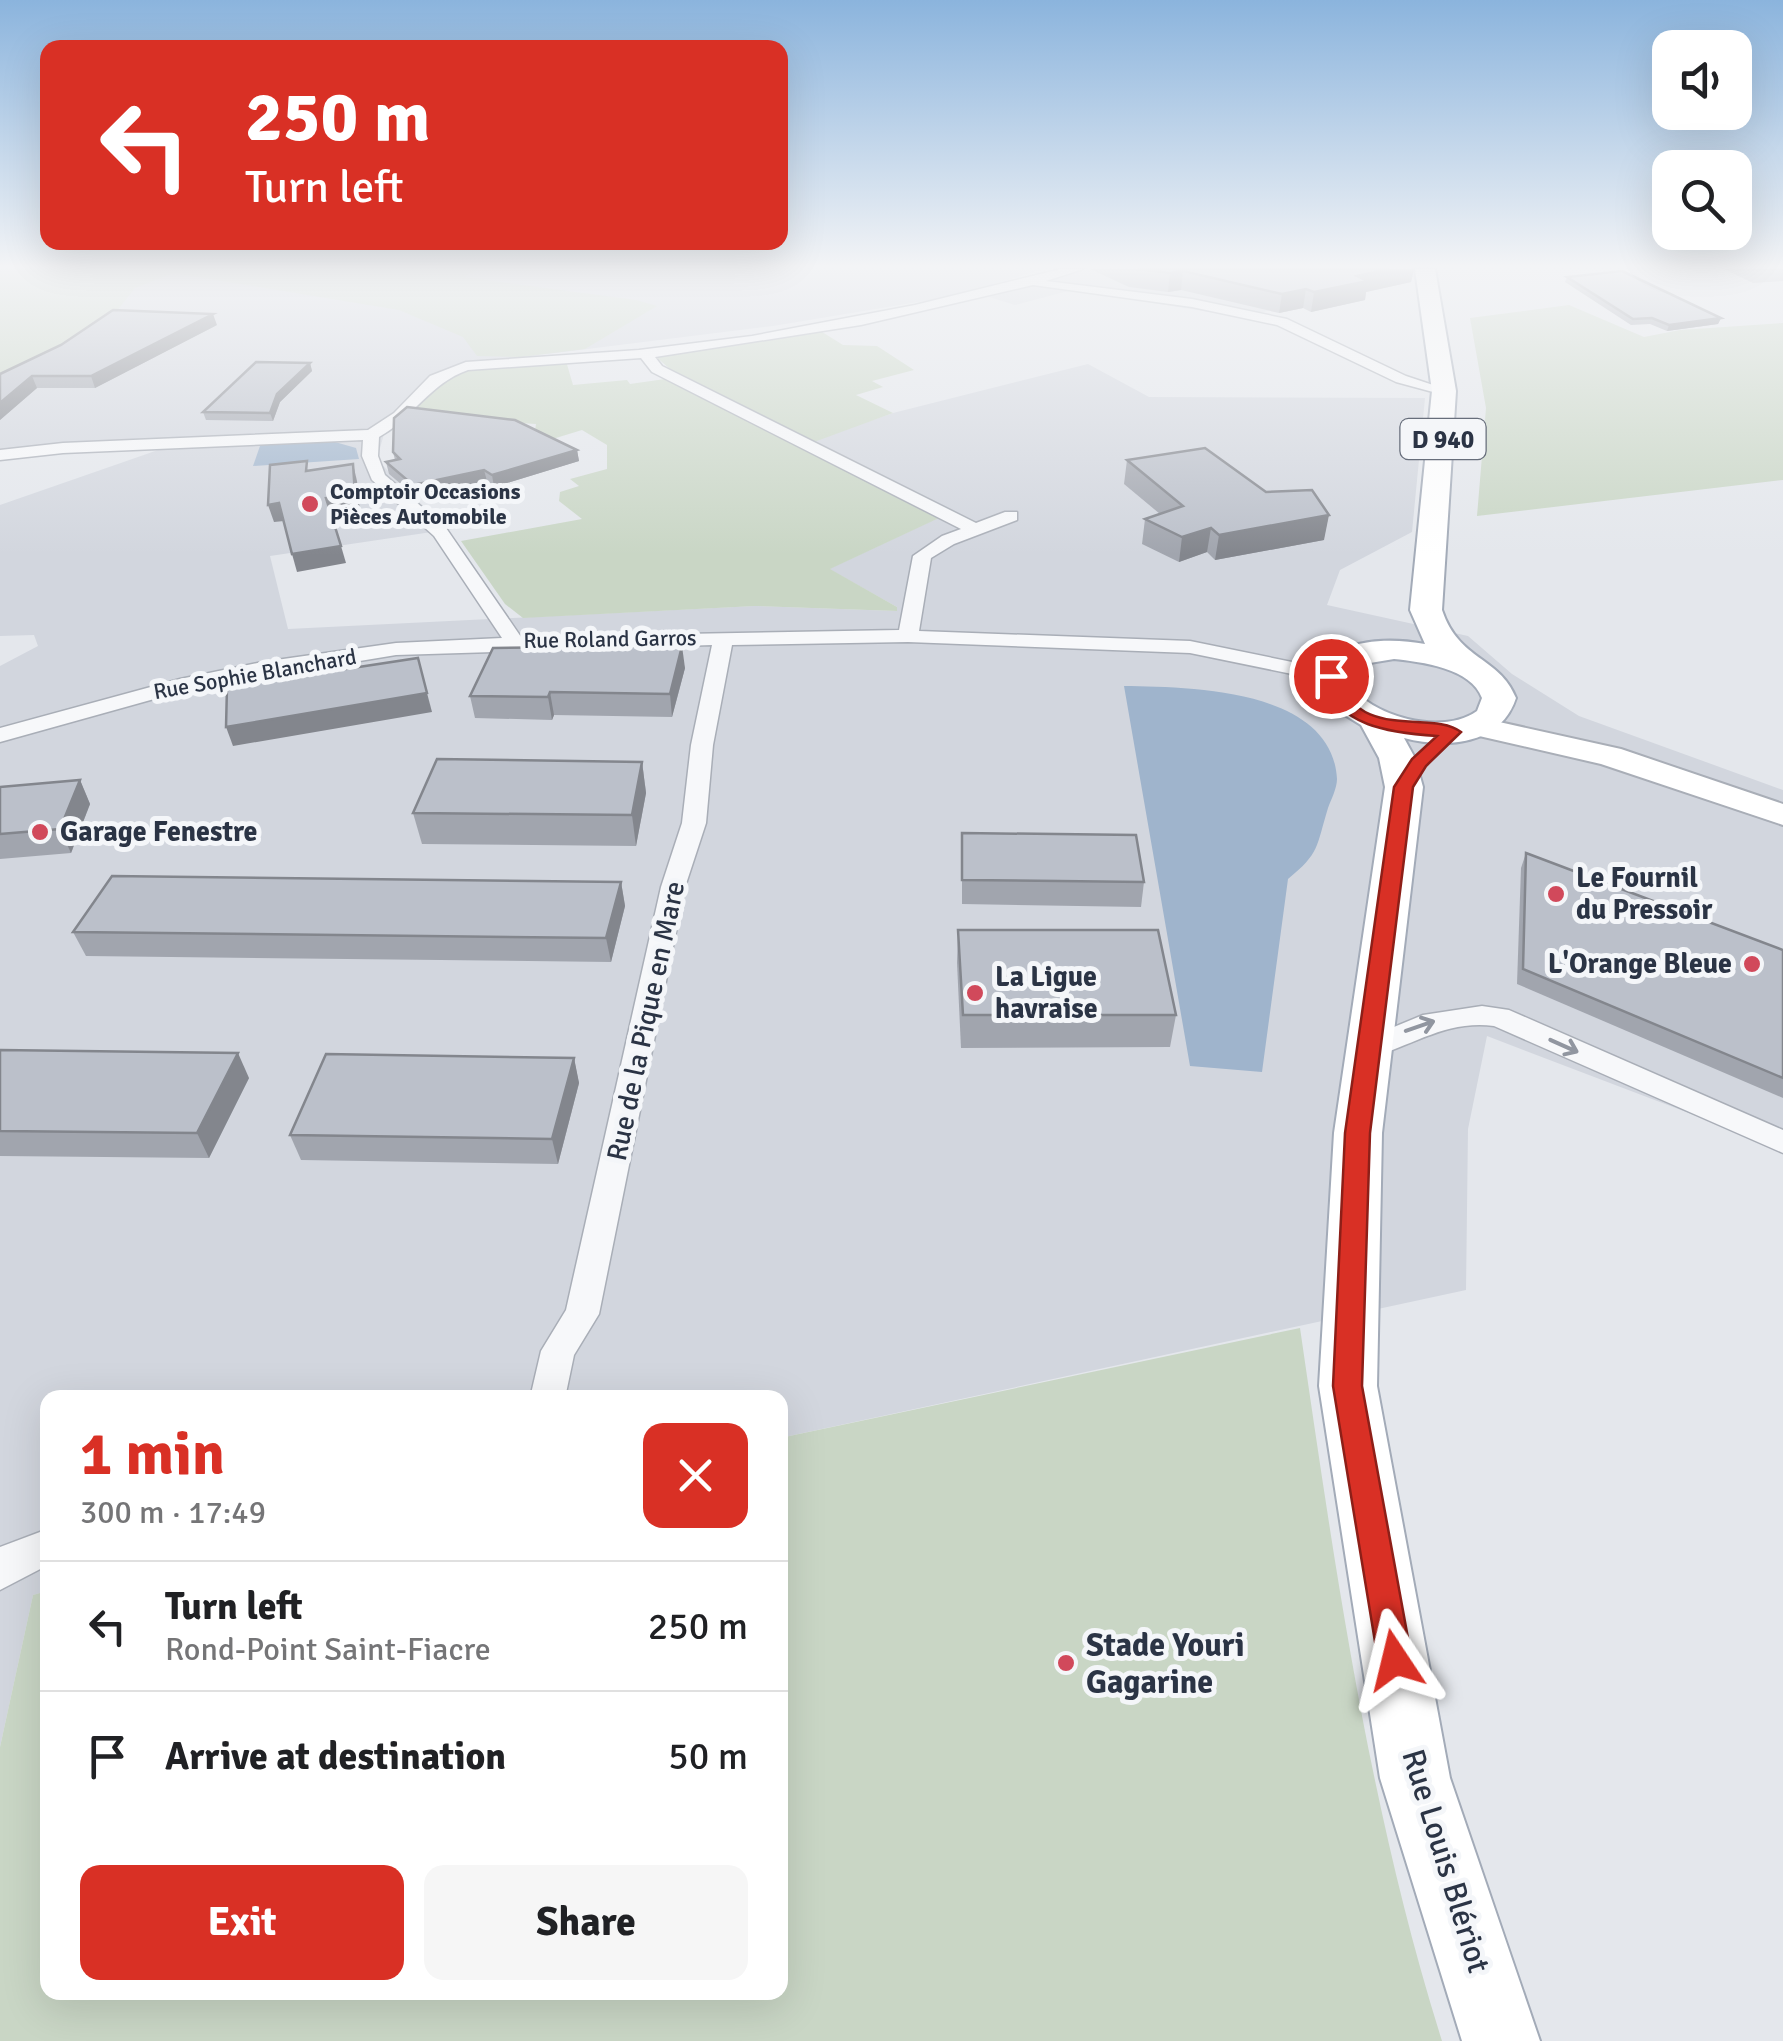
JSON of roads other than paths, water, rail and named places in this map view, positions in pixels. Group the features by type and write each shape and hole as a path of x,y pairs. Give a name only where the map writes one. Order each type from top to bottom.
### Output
{"main road":[{"name":"D 940","path":"1426,610 1442,446 1444,391 1440,364"},
{"path":"1394,649 1426,610"},
{"path":"1404,787 1419,762 1465,729 1491,718 1498,708 1492,684 1462,663 1434,635 1426,610"},
{"path":"1462,663 1419,651 1394,649 1351,656 1338,664 1331,676 1331,686 1346,706 1377,722 1415,732 1465,729 1610,756 1783,815"},
{"path":"1498,696 1610,756"},
{"name":"Rue Louis Blériot","path":"1377,722 1397,758 1404,787 1358,1133 1348,1386 1415,1778 1500,2041"}],"street":[{"path":"0,455 63,448 371,436 408,412 426,383 441,372 492,364"},
{"path":"653,364 976,530"},
{"path":"1368,364 1407,384 1444,391"},
{"name":"Rue Roland Garros","path":"371,436 370,456 378,477 440,532 515,643 908,636 1190,646 1331,676"},
{"path":"908,636 922,556 948,540 1011,516"},
{"name":"Rue de la Pique en Mare","path":"548,1390 558,1351 582,1314 673,887 694,823 702,745 724,638"},
{"name":"Rue Sophie Blanchard","path":"0,735 187,683 262,668 396,649 515,643"},
{"path":"1370,1048 1455,1015 1473,1012 1499,1017 1783,1142"},
{"path":"0,1571 19,1556 40,1549"}],"water":[{"path":"328,440 356,448 359,459 253,466 261,443"},
{"path":"1124,686 1184,688 1253,699 1285,710 1311,726 1329,749 1336,786 1315,848 1288,879 1262,1072 1190,1066"}],"place":[{"name":"Comptoir Occasions Pièces Automobile","path":"310,504"},
{"name":"Garage Fenestre","path":"40,832"},
{"name":"Le Fournil du Pressoir","path":"1556,894"},
{"name":"L'Orange Bleue","path":"1752,964"},
{"name":"La Ligue havraise","path":"975,993"},
{"name":"Stade Youri Gagarine","path":"1066,1663"}]}
